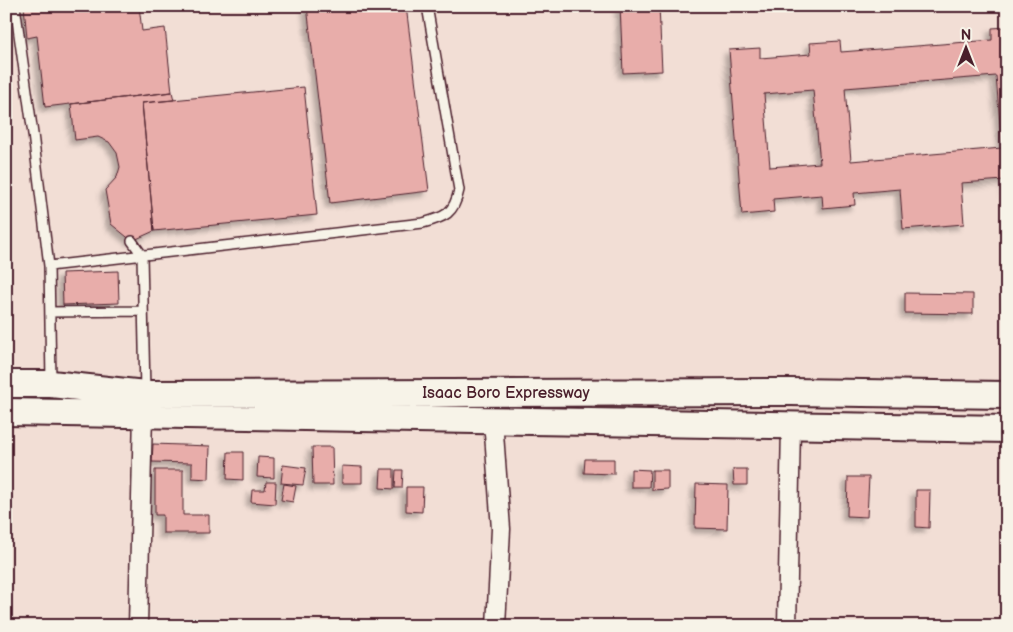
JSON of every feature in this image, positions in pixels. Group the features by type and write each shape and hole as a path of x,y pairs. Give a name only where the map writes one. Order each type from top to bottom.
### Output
{"main road":[{"name":"Isaac Boro Expressway","path":"6,384 51,384 144,403 493,420 1007,429"},
{"name":"Isaac Boro Expressway","path":"6,412 144,403 791,392 1007,395"}],"street":[{"path":"138,626 144,403"},
{"path":"493,420 500,529 496,626"},
{"path":"786,626 791,426"}],"lane":[{"path":"15,6 49,266 51,384"},
{"path":"49,266 423,223 445,217 456,203 459,190 427,6"},
{"path":"132,241 142,255 144,403"},
{"path":"50,312 143,311"}],"building":[{"path":"24,6 139,6 142,31 165,28 172,92 45,107 37,36 27,38"},
{"path":"307,6 406,6 429,191 330,203"},
{"path":"620,6 659,6 662,71 623,73"},
{"path":"1007,27 1007,192 1005,180 961,183 964,224 903,229 900,189 854,193 855,205 823,208 822,195 773,199 774,212 742,215 729,50 760,48 760,58 811,54 810,43 840,41 841,52 992,40 992,28","holes":["996,76 1002,148 851,161 845,88","813,90 820,163 770,167 764,94"]},
{"path":"304,87 317,215 154,231 142,103"},
{"path":"172,92 174,100 142,103 154,231 132,241 111,224 105,190 117,177 120,167 117,153 109,142 98,137 75,140 71,104"},
{"path":"118,271 119,303 63,305 62,273"},
{"path":"905,293 973,294 973,314 905,313"},
{"path":"153,444 210,446 209,479 192,478 192,463 152,462"},
{"path":"312,447 332,447 333,485 313,485"},
{"path":"228,452 243,452 243,480 227,479"},
{"path":"258,457 274,458 274,478 257,477"},
{"path":"585,459 614,459 614,474 584,473"},
{"path":"283,465 306,468 303,485 281,483"},
{"path":"342,466 362,467 362,483 342,483"},
{"path":"381,469 394,469 394,489 380,488"},
{"path":"631,469 650,470 649,487 631,487"},
{"path":"733,469 747,469 747,485 734,485"},
{"path":"155,470 183,470 183,515 209,515 209,533 163,533 163,515 155,515"},
{"path":"396,470 403,470 402,488 395,488"},
{"path":"652,470 668,470 668,489 652,490"},
{"path":"848,477 869,477 867,517 847,516"},
{"path":"266,482 276,482 275,504 251,502 252,490 265,490"},
{"path":"284,484 296,486 293,502 281,500"},
{"path":"696,484 728,485 727,529 695,528"},
{"path":"406,487 423,487 422,512 406,511"},
{"path":"916,490 930,490 929,528 916,527"}]}
